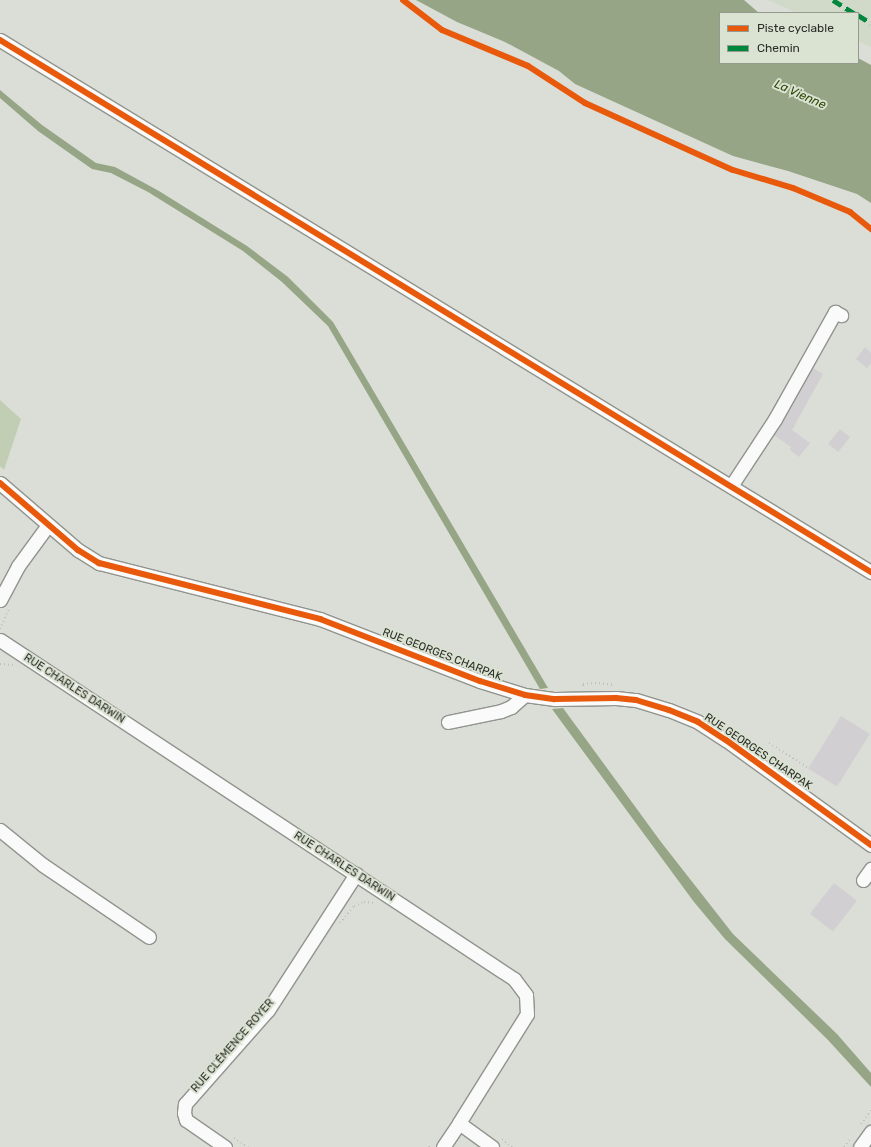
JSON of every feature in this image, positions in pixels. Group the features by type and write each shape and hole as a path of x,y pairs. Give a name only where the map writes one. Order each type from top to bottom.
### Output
{"street":[{"path":"0,40 871,572"},
{"path":"731,486 775,419 834,312 841,315"},
{"name":"RUE GEORGES CHARPAK","path":"0,483 78,550 99,563 320,619 480,681 525,695 540,698 582,697 636,700 683,716 726,740 870,842"},
{"path":"0,600 18,566 48,525"},
{"name":"RUE CHARLES DARWIN","path":"0,640 356,874 514,980 526,995 527,1014 523,1025 459,1123"},
{"path":"448,722 501,711 519,702 525,695"},
{"path":"0,830 44,865 149,936"},
{"path":"863,880 871,869"},
{"name":"RUE CLÉMENCE ROYER","path":"227,1141 186,1120 184,1113 185,1104 268,1010 356,874"},
{"path":"443,1147 459,1123 492,1147"},
{"path":"860,1147 871,1132"}],"path":[{"path":"0,664 9,663 19,668"},
{"path":"768,743 807,767"},
{"path":"337,928 354,906 364,902 378,904 367,896"},
{"path":"227,1141 248,1147"}],"shaded area":[{"path":"768,0 871,0 871,47 859,41 859,12 795,12"},
{"path":"0,400 21,419 4,470 0,466"}],"water":[{"name":"La Vienne","path":"416,0 744,0 758,12 719,12 719,64 859,64 859,59 871,65 871,203 857,194 788,171 733,156 575,84 559,71 505,42 457,22"},
{"path":"0,90 42,125 96,163 115,167 159,191 247,246 288,277 333,322 548,688 540,689 328,326 282,282 243,251 148,192 111,173 92,169 38,131 0,98"},
{"path":"563,708 661,842 733,934 837,1034 871,1073 871,1087 828,1040 725,939 694,902 552,709"}],"building":[{"path":"865,347 871,353 871,363 867,368 856,359"},
{"path":"813,368 823,374 792,430 810,443 799,457 790,450 791,447 774,435"},
{"path":"840,429 850,437 838,452 828,444"},
{"path":"841,716 870,734 837,787 808,769"},
{"path":"834,883 857,901 833,932 810,914"}],"marked path":[{"path":"833,0 852,12"},
{"path":"859,16 871,23"}],"cycle path":[{"path":"403,0 442,30 528,66 585,103 733,170 793,188 850,212 871,229"},
{"path":"0,40 871,572"},
{"path":"0,483 78,550 99,563 320,619 480,681 525,695 555,699 616,698 636,700 669,710 698,722 726,740 871,845"}]}
